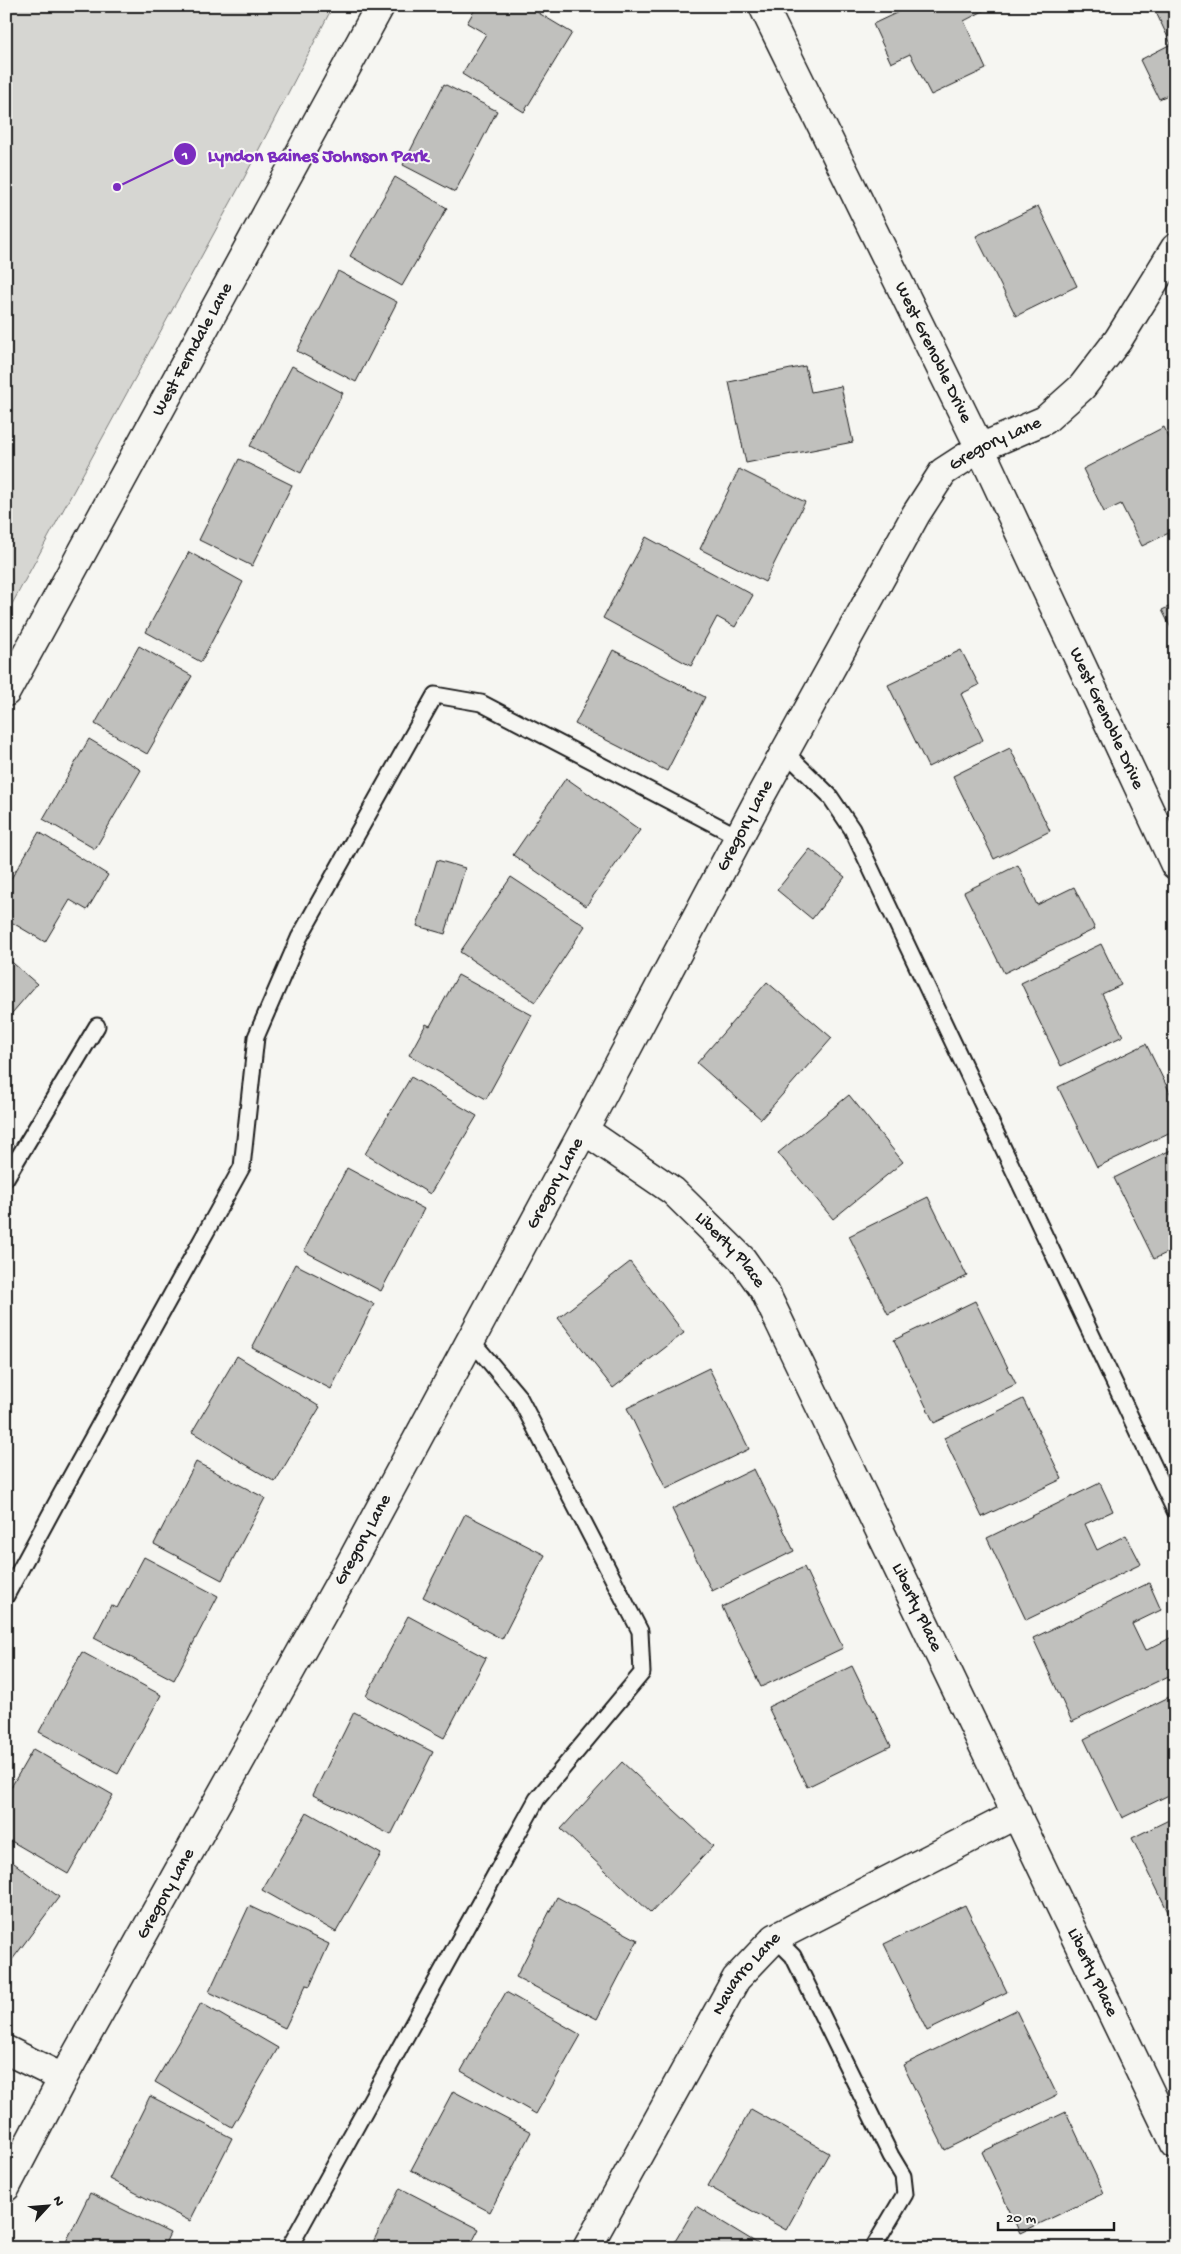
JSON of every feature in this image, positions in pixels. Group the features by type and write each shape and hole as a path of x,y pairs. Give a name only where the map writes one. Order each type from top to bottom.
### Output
{"street":[{"name":"West Ferndale Lane","path":"6,692 380,6"},
{"name":"West Grenoble Drive","path":"763,6 980,448 1175,865"},
{"name":"Gregory Lane","path":"6,2187 63,2078 344,1575 584,1130 739,837 916,514 943,472 980,448 1045,420 1082,387 1118,340 1175,248"},
{"name":"Liberty Place","path":"584,1130 673,1191 742,1259 764,1290 1175,2144"},
{"name":"Navarro Lane","path":"587,2248 736,1979 775,1938 1017,1814"},
{"path":"6,2050 63,2078"}],"lane":[{"path":"6,1596 242,1167 256,1037 299,938 435,695 481,703 739,837"},
{"path":"785,752 829,795 852,829 1175,1511"},
{"path":"6,1178 97,1026"},
{"path":"289,2248 537,1799 642,1673 640,1632 519,1397 471,1340"},
{"path":"775,1938 793,1956 903,2176 905,2194 873,2248"}],"shaded area":[{"path":"6,6 333,6 243,180 6,615"}],"building":[{"path":"477,6 527,6 572,33 524,112 462,74 486,34 467,23"},
{"path":"911,6 986,6 987,9 964,21 986,69 931,95 910,54 891,63 873,24"},
{"path":"1077,6 1089,6 1079,11"},
{"path":"1153,6 1175,6 1175,92 1159,99 1140,60 1171,44"},
{"path":"444,84 497,111 455,192 403,165"},
{"path":"395,177 447,208 402,286 350,256"},
{"path":"1038,206 1077,286 1016,316 976,236"},
{"path":"338,271 397,302 356,382 297,351"},
{"path":"292,366 343,393 301,473 250,446"},
{"path":"805,366 811,392 841,386 853,442 746,463 729,382"},
{"path":"1164,427 1175,450 1175,530 1142,546 1121,504 1104,512 1083,469"},
{"path":"239,459 292,485 252,566 199,540"},
{"path":"739,469 805,502 765,582 700,549"},
{"path":"646,537 753,595 735,627 717,617 691,666 603,618"},
{"path":"189,552 243,582 201,662 146,632"},
{"path":"1175,604 1175,636 1162,610"},
{"path":"139,646 192,676 147,754 95,724"},
{"path":"613,650 705,697 667,771 575,724"},
{"path":"961,650 979,685 961,694 983,740 928,767 888,685"},
{"path":"89,739 141,770 95,849 43,819"},
{"path":"1010,748 1050,831 994,859 953,776"},
{"path":"566,778 640,830 586,906 513,855"},
{"path":"39,832 108,875 87,910 70,900 45,942 6,919 6,887"},
{"path":"810,849 845,877 812,919 777,890"},
{"path":"437,860 465,868 445,934 417,926"},
{"path":"1018,865 1037,905 1074,887 1095,929 1004,973 964,892"},
{"path":"511,877 585,926 535,1002 460,952"},
{"path":"1101,944 1121,985 1102,994 1123,1036 1061,1066 1021,983"},
{"path":"6,957 37,984 6,1020"},
{"path":"458,975 532,1015 486,1099 409,1055 426,1024 430,1026"},
{"path":"767,982 832,1038 761,1119 697,1063"},
{"path":"1146,1044 1175,1103 1175,1130 1097,1167 1058,1087"},
{"path":"411,1077 477,1116 430,1194 365,1154"},
{"path":"849,1095 903,1162 833,1219 778,1153"},
{"path":"1175,1148 1175,1249 1154,1259 1114,1178"},
{"path":"347,1168 424,1209 381,1291 304,1251"},
{"path":"928,1197 967,1276 888,1314 849,1236"},
{"path":"630,1262 684,1333 613,1388 558,1318"},
{"path":"295,1264 374,1304 331,1389 252,1348"},
{"path":"975,1301 1016,1384 934,1423 894,1340"},
{"path":"237,1356 320,1407 275,1482 192,1432"},
{"path":"709,1368 749,1449 666,1489 627,1408"},
{"path":"1023,1399 1062,1479 982,1517 944,1438"},
{"path":"196,1462 265,1498 222,1580 154,1544"},
{"path":"754,1469 794,1551 712,1591 672,1509"},
{"path":"1100,1483 1113,1511 1085,1524 1097,1550 1126,1535 1141,1564 1026,1620 987,1538"},
{"path":"465,1514 545,1555 502,1639 423,1597"},
{"path":"144,1557 218,1596 174,1680 94,1638 111,1605 117,1608"},
{"path":"804,1567 843,1648 761,1687 722,1607"},
{"path":"1149,1583 1161,1610 1132,1624 1145,1651 1174,1636 1175,1673 1072,1722 1033,1638"},
{"path":"408,1616 486,1658 444,1738 366,1696"},
{"path":"82,1652 161,1695 118,1774 39,1732"},
{"path":"852,1666 891,1746 807,1787 768,1707"},
{"path":"1169,1697 1175,1710 1175,1792 1122,1818 1084,1739"},
{"path":"354,1712 433,1752 391,1835 313,1795"},
{"path":"33,1749 113,1795 68,1874 6,1838 6,1796"},
{"path":"622,1762 713,1846 651,1913 561,1829"},
{"path":"307,1812 381,1854 336,1932 262,1890"},
{"path":"1175,1817 1175,1916 1171,1918 1132,1838"},
{"path":"6,1857 59,1897 6,1968"},
{"path":"557,1897 638,1940 597,2019 516,1977"},
{"path":"965,1905 1007,1992 927,2031 884,1944"},
{"path":"249,1906 329,1944 310,1986 306,1985 285,2028 209,1992"},
{"path":"506,1992 581,2035 536,2114 461,2071"},
{"path":"201,2003 278,2048 232,2127 155,2082"},
{"path":"1016,2010 1057,2095 945,2150 903,2065"},
{"path":"453,2091 531,2132 490,2212 411,2170"},
{"path":"150,2096 232,2138 190,2221 109,2179"},
{"path":"751,2109 829,2153 786,2230 708,2186"},
{"path":"1066,2112 1104,2193 1020,2233 982,2152"},
{"path":"400,2188 479,2229 469,2248 370,2248"},
{"path":"90,2193 170,2233 163,2248 63,2248"},
{"path":"696,2206 765,2248 671,2248"}],"place":[{"name":"Lyndon Baines Johnson Park","path":"117,187"}]}
